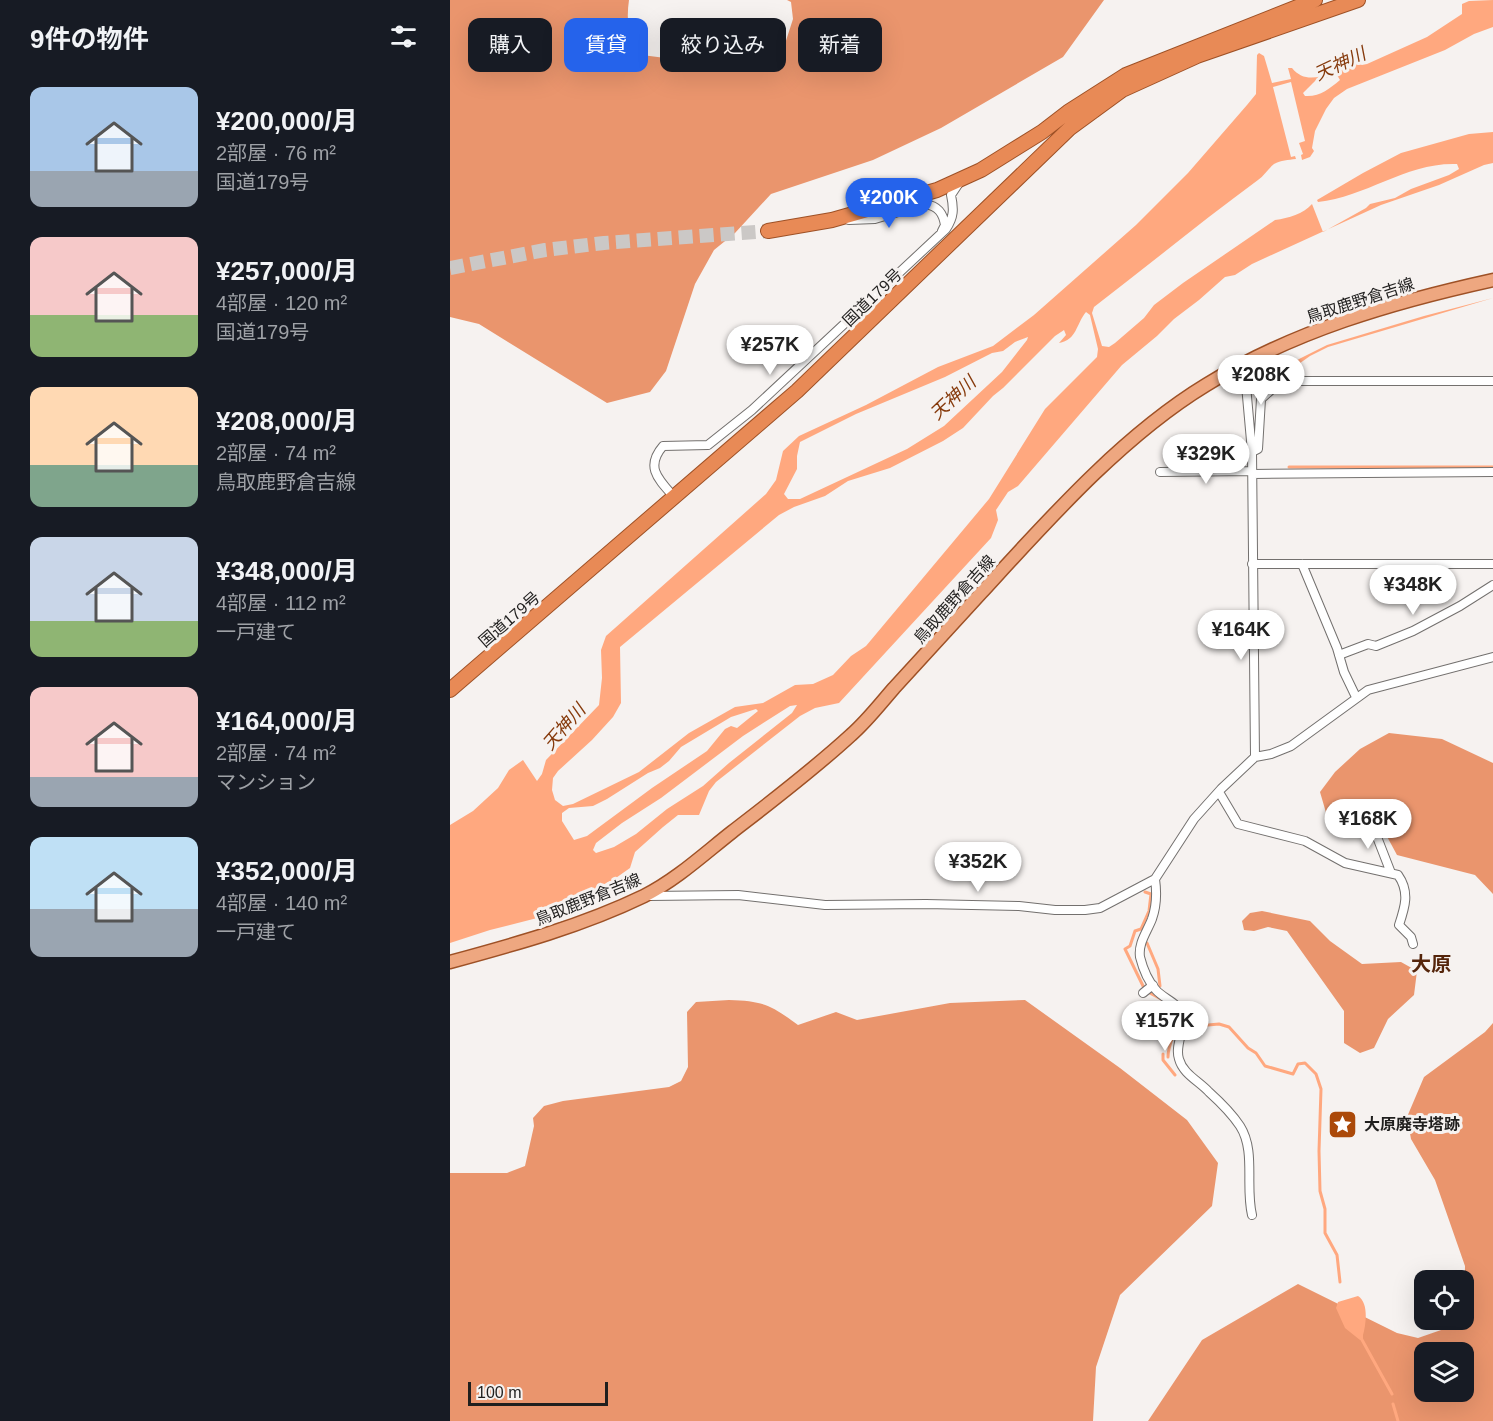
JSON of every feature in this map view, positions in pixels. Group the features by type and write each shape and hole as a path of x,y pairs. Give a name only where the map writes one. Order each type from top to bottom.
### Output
{"highway":[{"path":"768,231 832,220 937,190 962,179 1042,132 1068,112 1126,75 1315,0"},
{"name":"国道179号","path":"450,690 797,392 1071,128 1122,90 1197,56 1358,0"}],"main road":[{"name":"鳥取鹿野倉吉線","path":"450,962 548,934 645,896 669,882 852,734 1031,539 1127,444 1203,386 1244,363 1308,333 1356,316 1446,290 1493,280"}],"street":[{"path":"674,497 659,480 653,465 655,456 663,446 708,445 752,410 939,237 952,221 954,210 951,195 962,179"},
{"path":"832,220 875,219 925,204 934,206 944,220 945,225 939,237"},
{"path":"1244,363 1252,452 1255,757"},
{"path":"1252,452 1258,449 1261,399 1281,381 1493,381"},
{"path":"1160,472 1493,472"},
{"path":"1252,564 1493,564"},
{"path":"1302,564 1356,697"},
{"path":"1339,655 1368,644 1377,646 1413,631 1493,585"},
{"path":"645,896 738,895 825,905 1019,906 1045,910 1085,910 1106,905 1155,879 1194,819 1255,757 1292,746 1368,690 1493,657"},
{"path":"1219,792 1238,824 1305,842 1345,862 1398,875 1404,884 1406,905 1399,925 1411,937 1413,944"},
{"path":"1363,816 1376,834 1391,873"},
{"path":"1155,879 1157,896 1152,918 1142,940 1140,954 1144,970 1156,991 1178,1006 1183,1017 1177,1048 1184,1070 1209,1092 1241,1128 1248,1150 1249,1201 1252,1215"},
{"path":"1143,993 1153,985"}],"shaded area":[{"path":"450,0 629,0 628,18 564,18 564,72 648,72 648,56 660,57 660,72 786,72 786,41 793,19 791,2 787,0 1104,0 1063,57 941,128 873,160 771,194 735,233 714,250 695,284 666,371 650,392 607,403 479,324 450,317"},
{"path":"1493,0 1493,27 1474,34 1445,50 1347,89 1334,98 1315,131 1312,148 1314,151 1310,157 1302,160 1301,155 1303,154 1299,143 1305,141 1291,82 1273,87 1291,157 1295,156 1296,159 1274,164 1260,178 1094,307 1092,313 1102,346 1109,347 1115,343 1144,318 1154,305 1275,220 1295,215 1312,204 1323,232 1252,264 1235,275 1225,277 1122,365 1018,486 1008,492 996,510 998,520 991,538 839,703 815,708 800,716 716,782 709,791 699,815 678,815 635,852 630,868 613,880 615,884 613,885 610,881 601,886 580,907 490,930 450,943 450,825 473,811 498,788 509,770 523,760 537,781 542,774 546,760 599,705 602,678 601,650 606,636 766,494 776,480 783,451 799,436 866,405 938,367 993,346 1034,315 1136,225 1188,173 1247,105 1256,94 1257,55 1259,53 1264,56 1272,83 1291,79 1288,68 1292,68 1305,77 1313,78 1351,62 1367,64 1427,37 1462,14 1462,4 1469,1","holes":["1337,75 1340,80 1320,94 1305,96 1303,93 1316,80","1086,312 1090,315 1098,349 1097,357 1045,409 989,499 866,646 851,656 833,675 813,684 795,685 763,703 735,707 689,733 639,772 573,804 563,806 555,800 552,790 553,778 613,717 621,703 620,647 779,515 825,496 848,481 890,468 963,428 1055,336 1064,330 1066,335 1059,343 1069,339","1028,337 1002,372 944,426 907,449 800,499 788,499 784,494 797,469 800,442 856,414 945,377 992,353 1003,351 1015,342","797,705 792,713 703,786 667,809 636,834 614,847 596,853 593,850 596,843 622,823 661,798 743,736 790,706","756,709 758,711 737,728 731,726 725,729 707,751 587,836 574,840 562,821 562,813 569,808 593,806 607,799 660,768 681,747 731,717"]},
{"path":"1493,132 1493,163 1381,205 1328,229 1370,204 1395,198 1411,189 1449,175 1459,169 1457,164 1421,168 1353,194 1318,202 1317,200 1401,153 1469,134"},
{"path":"1493,298 1328,347 1310,356 1258,393 1256,392 1299,359 1327,345"},
{"path":"1389,733 1442,739 1493,763 1493,894 1475,875 1397,855 1377,818 1350,810 1327,816 1320,792 1335,772 1360,749"},
{"path":"1262,911 1310,921 1330,941 1362,964 1401,962 1417,971 1414,995 1388,1019 1374,1048 1360,1053 1344,1043 1344,1011 1287,931 1268,927 1254,931 1244,930 1242,921 1250,913"},
{"path":"729,1000 766,1005 798,1025 836,1012 857,1020 950,1003 1025,1000 1120,1068 1187,1120 1218,1163 1212,1206 1120,1295 1096,1367 1093,1421 450,1421 450,1173 507,1173 525,1166 534,1126 533,1118 544,1106 563,1101 669,1087 681,1081 688,1067 687,1012 696,1002"},
{"path":"1493,1023 1493,1421 1148,1421 1202,1340 1298,1284 1397,1333 1418,1338 1441,1330 1474,1330 1474,1270 1465,1270 1435,1180 1411,1139 1407,1117 1424,1077 1485,1032"},
{"path":"1358,1296 1364,1304 1366,1314 1363,1339 1360,1340 1345,1328 1336,1308 1338,1302"}],"waterway":[{"path":"1289,467 1493,467"},
{"path":"1144,988 1125,949 1130,946 1135,931 1141,929 1149,911 1151,894 1145,892"},
{"path":"1147,943 1158,969 1160,986"},
{"path":"1148,992 1161,999"},
{"path":"1168,1057 1177,1019 1172,1006"},
{"path":"1186,1027 1219,1024 1229,1027 1248,1048 1256,1053 1265,1066 1293,1074 1298,1064 1305,1063 1316,1074 1321,1089 1320,1191 1325,1209 1325,1233 1337,1255 1340,1282"},
{"path":"1163,1054 1163,1060 1175,1075"},
{"path":"1361,1338 1392,1394"},
{"path":"1393,1404 1398,1421"}],"tunnel":[{"path":"450,268 545,250 604,243 768,231"}],"place":[{"name":"大原廃寺塔跡","path":"1343,1124"}],"district":[{"name":"大原","path":"1431,964"}],"water label":[{"name":"天神川","path":"1340,64"},
{"name":"天神川","path":"953,398"},
{"name":"天神川","path":"564,727"}]}
